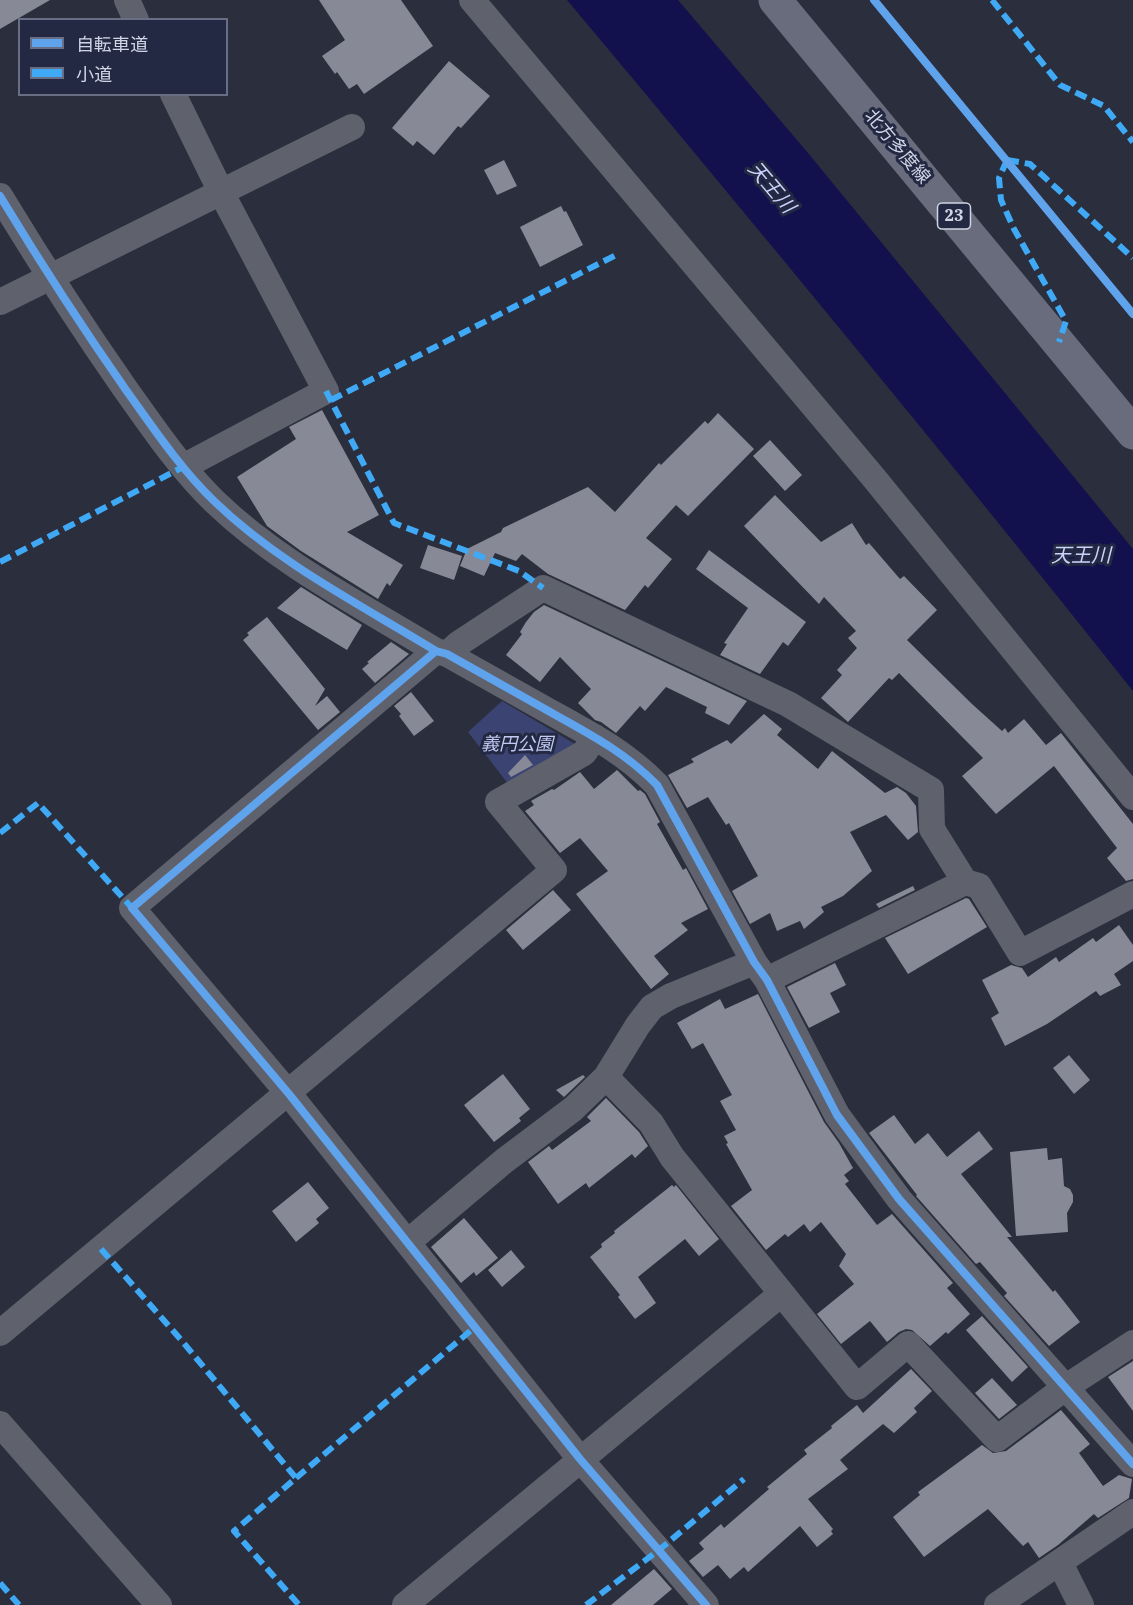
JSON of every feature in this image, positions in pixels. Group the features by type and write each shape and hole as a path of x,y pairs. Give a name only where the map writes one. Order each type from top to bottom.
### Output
{"main road":[{"name":"北方多度線","path":"775,0 1133,433"}],"street":[{"path":"127,0 135,18"},
{"path":"472,0 874,478 1133,797"},
{"path":"174,96 221,192 326,391 183,467"},
{"path":"0,302 352,127"},
{"path":"0,195 49,277 113,371 183,467 215,501 248,530 285,556 442,653 595,736 620,752 657,785 837,1114 892,1190 1133,1464"},
{"path":"706,1605 580,1460 289,1094 132,908 442,653 543,588 788,704 931,790 932,829 965,882"},
{"path":"0,1333 289,1094 554,870 498,802 584,753 595,736"},
{"path":"408,1242 504,1161 573,1109 606,1077 652,1007 671,996 760,971 965,882 979,886 1020,953 1133,894"},
{"path":"606,1077 651,1123 672,1156 857,1387 908,1344 998,1438 1066,1387 1133,1343"},
{"path":"405,1605 781,1294"},
{"path":"0,1424 159,1605"},
{"path":"998,1605 1133,1512"},
{"path":"1060,1563 1081,1605"}],"green space":[{"name":"義円公園","path":"502,701 575,744 509,785 468,732"}],"water":[{"name":"天王川","path":"567,0 678,0 808,153 1133,549 1133,691 852,344"}],"building":[{"path":"0,0 50,0 18,18 0,29"},
{"path":"319,0 401,0 433,46 364,94 357,84 349,89 322,56 345,40"},
{"path":"449,61 490,96 461,128 458,126 434,155 417,141 413,146 392,128"},
{"path":"504,160 517,186 497,195 484,170"},
{"path":"561,206 564,212 566,211 583,245 540,267 520,227"},
{"path":"322,410 379,515 347,532 403,565 390,586 387,583 378,599 301,551 267,526 237,477 296,439 289,427"},
{"path":"718,413 754,449 688,516 676,505 646,538 672,559 648,588 645,585 625,610 548,574 522,554 516,561 495,553 484,576 460,566 467,549 501,532 503,528 588,487 615,512 659,463 661,465 705,421 708,424"},
{"path":"770,440 802,475 785,491 753,456"},
{"path":"775,495 821,542 852,523 866,545 869,543 900,579 904,576 937,610 907,640 1002,731 1005,728 1008,733 1024,719 1046,745 1061,733 1133,824 1133,879 1126,881 1107,858 1117,848 1054,766 996,814 962,776 983,758 899,673 892,680 889,678 848,722 821,698 842,675 837,670 857,648 848,638 856,631 824,597 819,604 744,526"},
{"path":"428,545 462,556 454,580 420,568"},
{"path":"709,550 806,622 788,646 783,642 760,674 720,655 727,644 724,643 748,608 696,569"},
{"path":"301,587 362,625 347,650 277,608"},
{"path":"544,605 747,701 729,725 705,713 707,707 666,687 645,711 640,706 616,733 595,720 578,703 591,689 560,657 540,682 506,655 522,634 520,632 526,622"},
{"path":"267,617 325,689 315,706 327,696 340,712 318,730 243,640 249,635 247,633"},
{"path":"391,642 409,654 375,683 362,669"},
{"path":"411,692 434,721 414,736 394,706"},
{"path":"764,714 782,729 777,735 818,769 832,751 885,793 897,787 906,793 916,806 918,832 908,840 886,815 850,832 872,871 843,896 821,907 824,912 804,929 800,921 777,931 770,913 750,924 732,891 758,876 729,823 726,825 708,797 687,808 668,775 694,762 691,759 727,740 731,744"},
{"path":"525,755 533,765 511,777 508,773"},
{"path":"617,770 638,791 645,794 660,822 657,824 683,870 686,868 708,909 681,923 688,930 654,956 669,974 651,989 576,894 608,871 580,838 560,853 525,811 534,805 531,801 554,790 580,772 594,789"},
{"path":"913,886 915,890 879,908 876,904"},
{"path":"553,890 571,910 523,950 506,930"},
{"path":"966,898 969,899 987,927 908,974 885,938"},
{"path":"1119,925 1133,945 1133,961 1114,974 1121,985 1100,996 1096,991 1047,1024 1005,1046 991,1018 999,1013 982,980 1011,965 1022,968 1028,977 1056,957 1059,962 1093,938 1096,942"},
{"path":"835,963 846,985 830,993 840,1012 809,1028 787,987"},
{"path":"758,994 824,1122 853,1168 844,1175 849,1181 845,1184 877,1225 892,1214 953,1283 947,1288 970,1314 948,1334 946,1332 930,1346 912,1330 906,1329 887,1342 870,1321 841,1344 817,1314 854,1284 839,1266 846,1254 821,1222 810,1232 804,1224 788,1237 785,1234 766,1250 731,1206 752,1190 726,1144 728,1143 724,1136 736,1130 720,1101 732,1095 703,1043 692,1049 677,1023 720,999 725,1009"},
{"path":"1069,1055 1090,1080 1074,1094 1053,1068"},
{"path":"503,1074 530,1109 519,1118 521,1121 494,1142 464,1105"},
{"path":"583,1075 585,1077 564,1097 556,1090"},
{"path":"606,1098 639,1132 648,1146 635,1158 632,1154 589,1188 586,1183 558,1204 528,1162 549,1146 552,1150 591,1121 587,1117"},
{"path":"894,1115 915,1144 928,1133 947,1157 979,1131 993,1149 961,1174 1012,1237 1007,1237 1053,1292 1055,1290 1080,1322 1049,1346 1004,1296 1007,1293 980,1262 976,1264 916,1196 869,1133"},
{"path":"1047,1148 1048,1160 1062,1158 1064,1186 1070,1189 1073,1195 1073,1202 1067,1213 1068,1232 1016,1236 1010,1152"},
{"path":"308,1182 329,1208 316,1219 319,1223 296,1242 272,1211"},
{"path":"672,1185 674,1187 676,1185 719,1239 699,1256 685,1239 638,1277 656,1303 635,1319 618,1297 620,1295 590,1257 615,1233 614,1231"},
{"path":"464,1218 498,1258 476,1276 474,1272 461,1283 431,1247"},
{"path":"511,1250 525,1267 502,1287 488,1270"},
{"path":"982,1316 1028,1367 1012,1382 966,1330"},
{"path":"1133,1361 1133,1411 1108,1377"},
{"path":"911,1369 932,1391 914,1408 917,1412 894,1433 883,1424 840,1460 848,1469 808,1499 833,1529 831,1531 833,1534 817,1547 800,1526 748,1572 744,1567 730,1579 718,1565 703,1577 689,1561 704,1549 699,1543 721,1524 724,1528 769,1489 767,1487 807,1454 804,1450 832,1428 831,1426 857,1405 863,1413"},
{"path":"992,1378 1017,1405 999,1419 975,1393"},
{"path":"1061,1410 1090,1444 1079,1453 1103,1486 1119,1475 1132,1479 1129,1498 1098,1518 1094,1514 1039,1558 1028,1542 1023,1546 988,1509 924,1557 893,1517 920,1495 918,1492 982,1445 993,1453 1006,1451"},
{"path":"654,1569 672,1589 653,1605 611,1605"}],"marked path":[{"path":"992,0 1060,85 1104,106 1133,142"},
{"path":"1007,160 999,178 1001,200 1014,229 1066,321 1059,342"},
{"path":"1007,160 1030,164 1133,258"},
{"path":"331,400 618,254"},
{"path":"326,391 394,523 519,571 543,588"},
{"path":"0,562 183,467"},
{"path":"0,833 38,803 132,908"},
{"path":"101,1249 182,1341 296,1478 234,1531 299,1605"},
{"path":"296,1478 475,1327"},
{"path":"586,1605 659,1550 744,1479"},
{"path":"0,1583 19,1605"}],"cycle path":[{"path":"874,0 1133,314"},
{"path":"0,196 77,318 126,390 179,462 214,501 265,544 321,582 436,651 447,654 607,745 633,763 657,785 754,962 767,980 837,1115 899,1199 1133,1464"},
{"path":"436,651 132,908 289,1094 580,1459 706,1605"}]}
